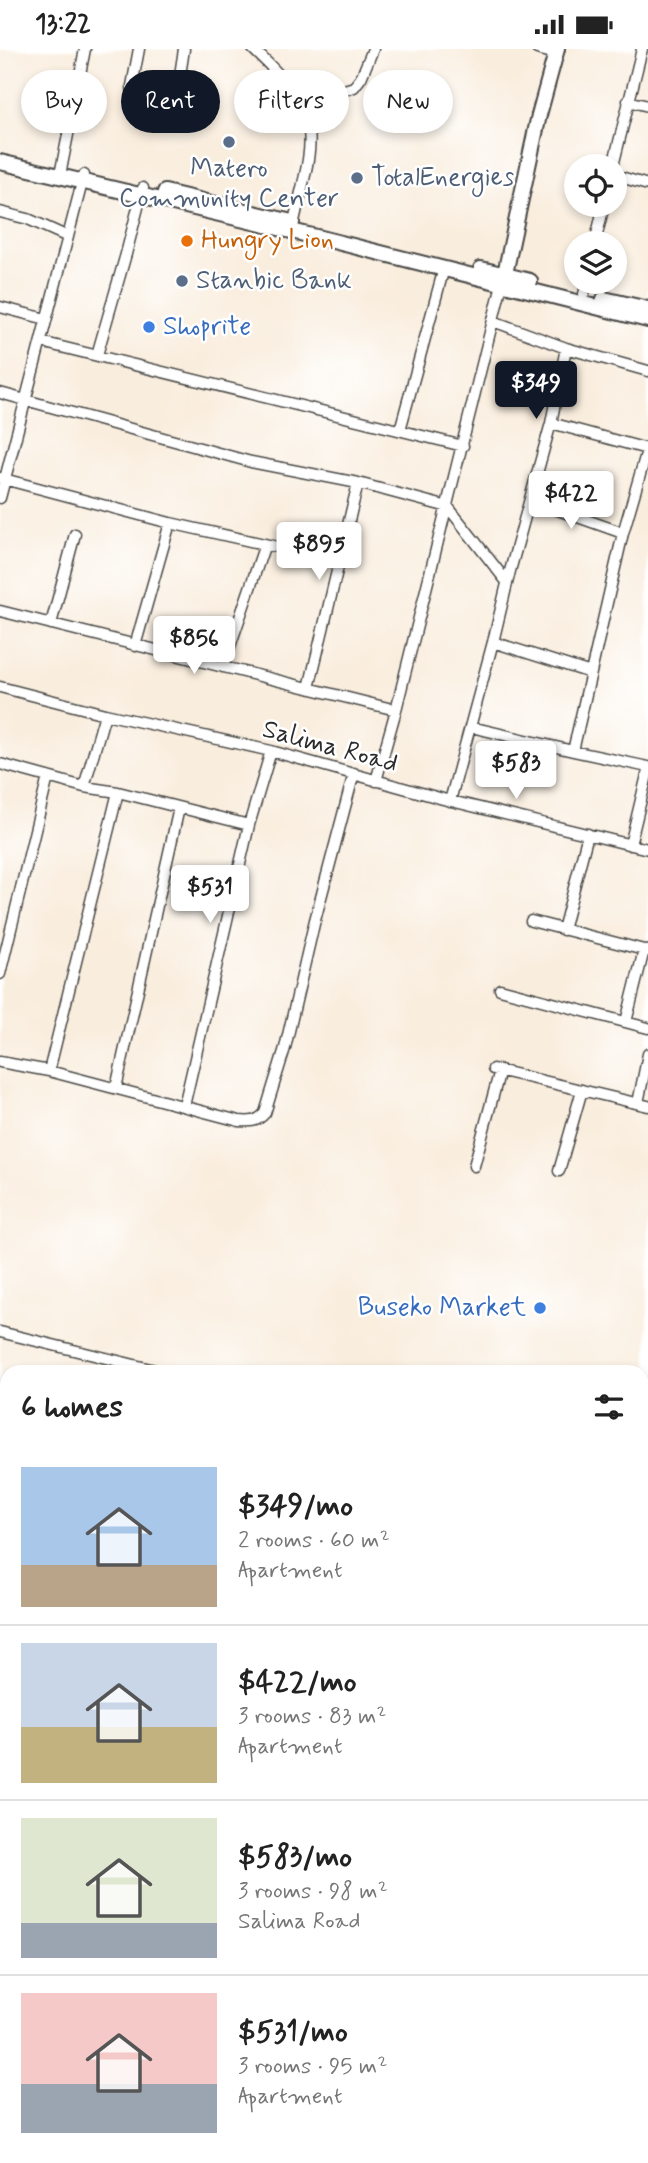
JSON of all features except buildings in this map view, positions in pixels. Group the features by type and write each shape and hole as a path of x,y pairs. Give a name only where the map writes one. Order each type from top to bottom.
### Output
{"main road":[{"path":"503,279 538,115 556,51"},
{"path":"0,154 61,170 83,179"},
{"path":"0,162 293,227 503,279 648,320"},
{"path":"293,227 444,268 503,279 564,286"},
{"path":"603,294 648,309"}],"street":[{"path":"61,170 85,49"},
{"path":"139,49 132,86 133,97 163,108 176,101 184,49"},
{"path":"253,49 274,70"},
{"path":"349,89 354,87 361,78 373,49"},
{"path":"537,49 556,51"},
{"path":"616,154 642,49"},
{"path":"628,101 648,106"},
{"path":"293,227 309,133"},
{"path":"0,498 83,179"},
{"path":"627,179 648,185"},
{"path":"97,355 142,192"},
{"path":"0,212 29,219 68,237"},
{"path":"400,430 444,268"},
{"path":"376,781 448,507 503,279"},
{"path":"0,307 46,319"},
{"path":"493,321 566,348 648,371"},
{"path":"41,342 463,446"},
{"path":"450,801 551,423 566,348"},
{"path":"0,393 251,462 358,483 448,507 507,582"},
{"path":"551,423 648,448 623,533 573,751"},
{"path":"3,479 170,523 340,561"},
{"path":"309,688 358,483"},
{"path":"530,500 623,533"},
{"path":"135,646 170,523"},
{"path":"51,624 75,534"},
{"path":"223,667 265,544"},
{"path":"0,611 396,710"},
{"path":"493,642 591,673"},
{"name":"Salima Road","path":"0,687 105,714 271,751 450,801 648,849"},
{"path":"84,787 105,714"},
{"path":"471,727 648,769 630,845"},
{"path":"184,1106 249,825 271,751"},
{"path":"0,764 84,787 118,792 249,825"},
{"path":"0,1062 49,1071 239,1121 254,1122 265,1113 285,1048 354,773"},
{"path":"0,974 48,777"},
{"path":"49,1071 118,792"},
{"path":"116,1088 179,808"},
{"path":"563,930 588,834"},
{"path":"531,921 646,951 626,1022"},
{"path":"500,989 648,1028"},
{"path":"474,1165 496,1069 643,1105 648,1054"},
{"path":"559,1171 582,1090"},
{"path":"0,1332 134,1365"}],"place":[{"name":"Matero Community Center","path":"229,142"},
{"name":"TotalEnergies","path":"357,178"},
{"name":"Hungry Lion","path":"187,241"},
{"name":"Stanbic Bank","path":"182,281"},
{"name":"Shoprite","path":"149,327"},
{"name":"Buseko Market","path":"540,1308"}]}
